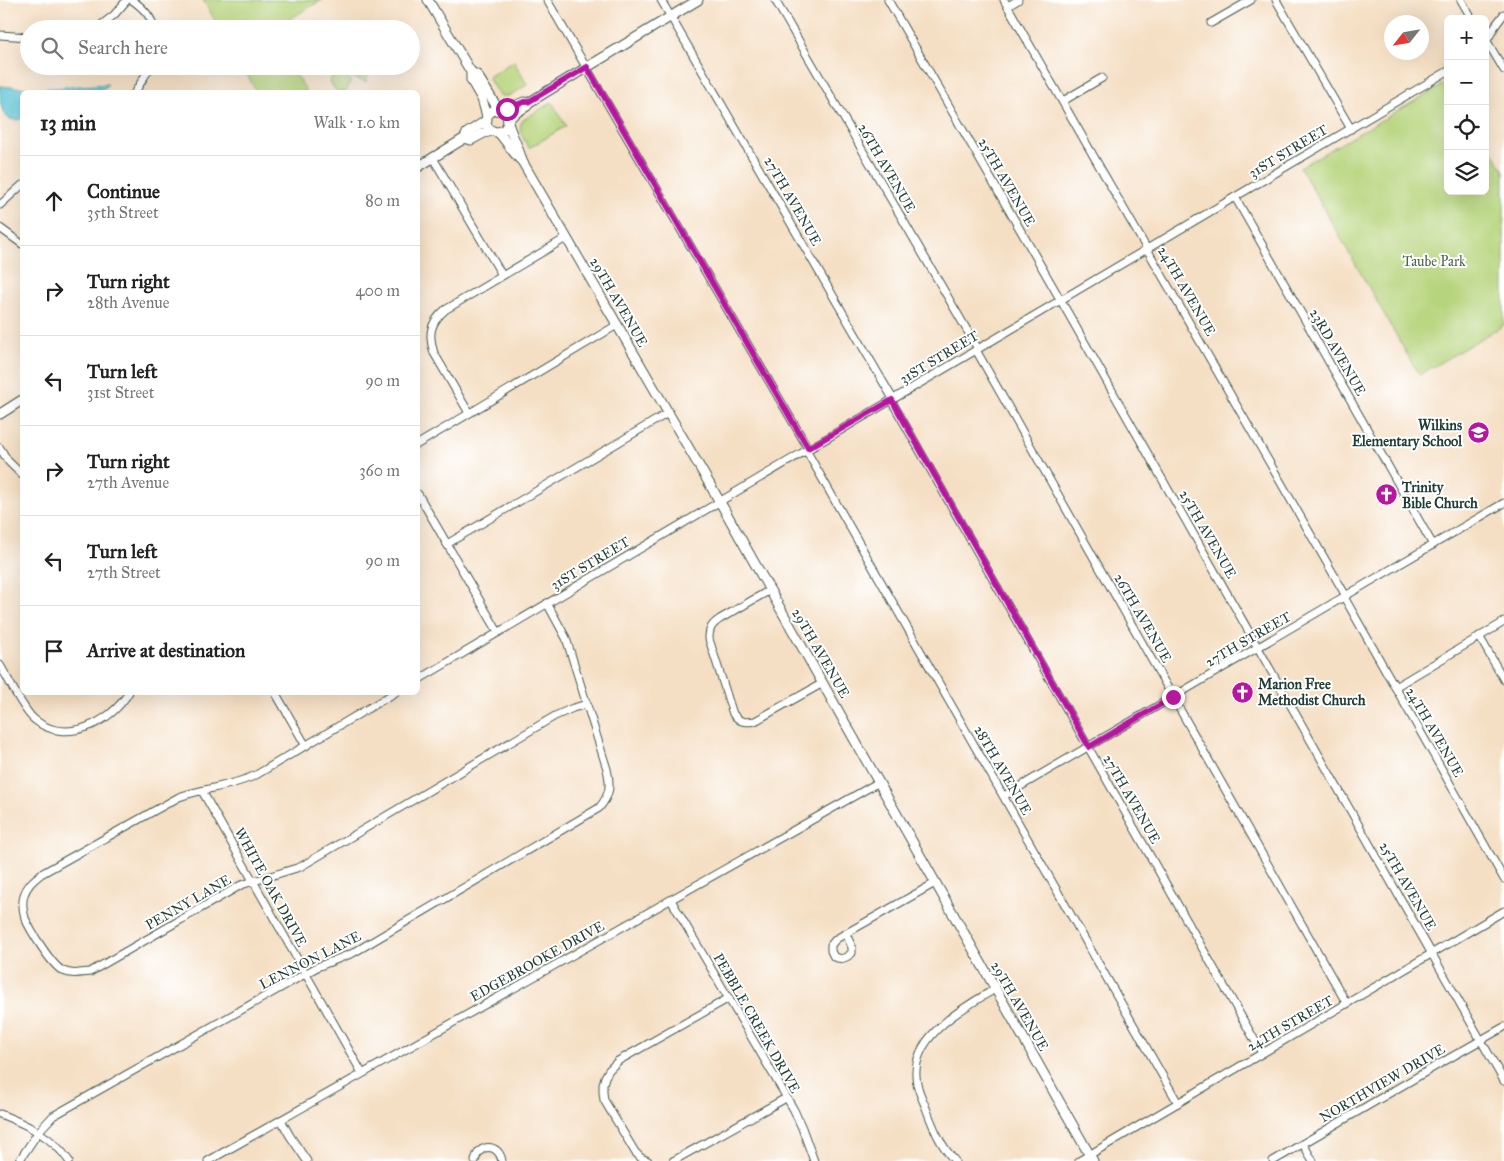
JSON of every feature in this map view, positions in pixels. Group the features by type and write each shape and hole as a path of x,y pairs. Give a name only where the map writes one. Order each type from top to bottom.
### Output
{"street":[{"path":"108,20 127,0"},
{"path":"132,0 143,8 150,20"},
{"path":"428,0 471,72 471,80 482,99 488,126 495,131"},
{"name":"28TH AVENUE","path":"547,0 807,449 1178,1103"},
{"name":"27TH AVENUE","path":"661,0 892,399 1262,1054"},
{"path":"420,166 466,138 467,133 487,118 491,112 528,102 698,0"},
{"name":"26TH AVENUE","path":"775,0 977,349 1347,1004"},
{"name":"25TH AVENUE","path":"888,0 1504,1081"},
{"path":"1006,3 1018,0"},
{"path":"1211,23 1251,0"},
{"path":"1276,0 1350,129"},
{"path":"1461,0 1470,15"},
{"name":"24TH AVENUE","path":"1006,3 1148,248 1504,879"},
{"path":"1489,36 1504,14"},
{"path":"0,35 20,36"},
{"path":"1489,46 1504,70"},
{"path":"471,72 478,75 495,104 508,116 508,122"},
{"name":"31ST STREET","path":"420,679 1444,74"},
{"path":"136,90 146,75"},
{"path":"1063,101 1102,78"},
{"path":"133,90 143,80"},
{"path":"466,138 471,140 484,133 504,129 514,114 527,106 528,102"},
{"name":"29TH AVENUE","path":"508,122 511,135 520,152 522,161 720,502 1091,1158"},
{"name":"29TH AVENUE","path":"495,131 503,137 515,155 522,161"},
{"path":"433,158 502,276"},
{"path":"0,204 20,188"},
{"name":"23RD AVENUE","path":"1235,197 1433,545"},
{"path":"0,228 20,243"},
{"path":"469,413 434,353 431,333 434,322 445,310 566,238"},
{"path":"420,443 617,325"},
{"path":"0,414 20,401"},
{"path":"447,544 668,413"},
{"path":"0,448 8,461 20,473"},
{"path":"420,497 498,632"},
{"name":"27TH STREET","path":"1004,796 1504,503"},
{"path":"770,590 720,619 713,624 709,631 709,639 733,714 739,721 746,723 755,721 823,683"},
{"path":"547,603 566,638 587,704"},
{"path":"1395,686 1504,622"},
{"path":"1480,636 1504,680"},
{"path":"0,665 33,720 49,728 65,732 82,729 97,723 114,712 124,702 128,695"},
{"path":"277,695 306,746"},
{"path":"202,791 244,781 391,695"},
{"name":"LENNON LANE","path":"19,1161 39,1131 53,1116 317,967 353,954 599,808 609,791 610,781 587,704"},
{"name":"PENNY LANE","path":"202,791 191,792 169,801 41,874 30,883 24,895 25,918 50,960 61,970 74,974 90,972 242,885 300,867 555,716 587,704"},
{"name":"EDGEBROOKE DRIVE","path":"208,1161 879,782"},
{"name":"WHITE OAK DRIVE","path":"202,791 362,1073"},
{"path":"846,934 935,883"},
{"name":"PEBBLE CREEK DRIVE","path":"671,900 786,1098 802,1128 814,1161"},
{"name":"24TH STREET","path":"1079,1161 1091,1158 1178,1103 1504,911"},
{"path":"955,1161 945,1150 936,1134 920,1092 917,1084 917,1060 929,1038 940,1027 956,1013 995,989"},
{"path":"648,1161 641,1158 635,1152 604,1100 603,1084 608,1070 618,1061 728,998"},
{"name":"NORTHVIEW DRIVE","path":"1273,1161 1426,1071 1504,1028"},
{"path":"673,1161 786,1098"},
{"path":"0,1114 39,1131 57,1145 69,1161"},
{"path":"281,1120 307,1161"},
{"path":"1303,1144 1313,1161"},
{"path":"475,1161 479,1151 487,1147 499,1152 502,1161"}],"green space":[{"path":"203,0 322,0 288,20 215,20"},
{"path":"514,61 527,85 508,96 500,95 488,77"},
{"path":"247,75 297,75 306,90 256,90"},
{"path":"333,75 351,80 347,90 336,90 330,82"},
{"path":"345,75 368,75 366,82"},
{"name":"Taube Park","path":"1444,84 1444,195 1489,195 1489,146 1504,171 1504,325 1419,375 1300,167"},
{"path":"552,102 566,126 529,148 520,127 523,120"}],"water":[{"path":"108,84 105,88 98,90 20,90 20,119 9,119 5,115 1,105 0,86 37,89"}],"place":[{"name":"Wilkins Elementary School","path":"1478,433"},
{"name":"Trinity Bible Church","path":"1386,495"},
{"name":"Marion Free Methodist Church","path":"1242,692"}],"route":[{"path":"507,109 528,102 587,67 808,448 892,400 1089,747 1173,697"}]}
